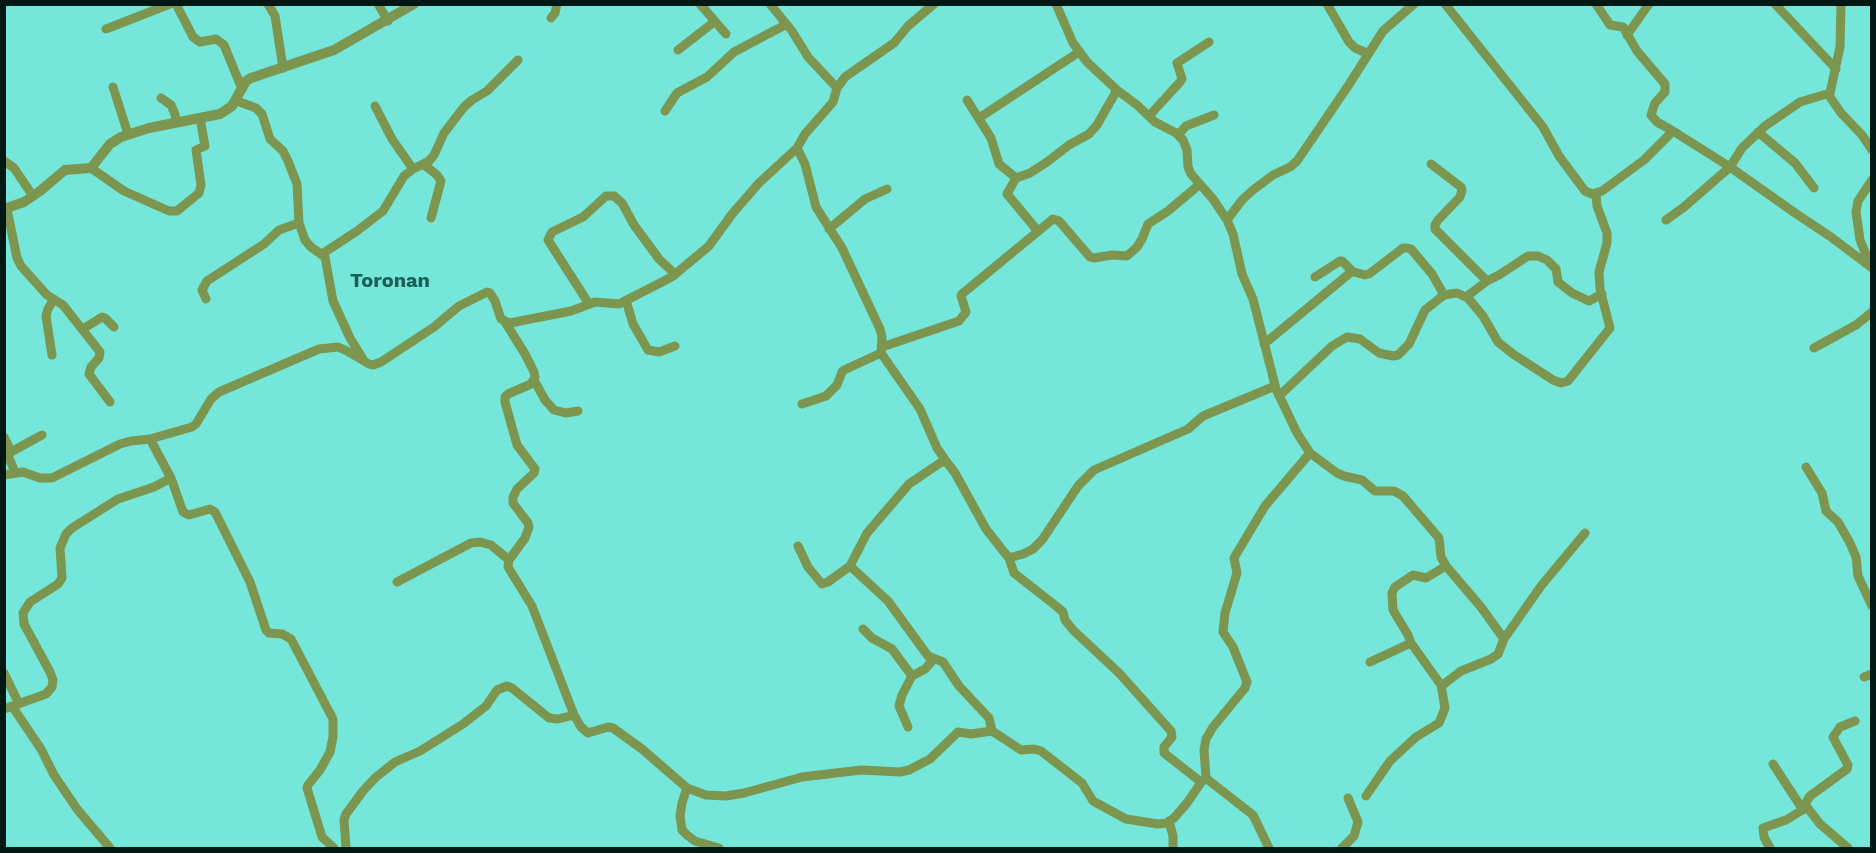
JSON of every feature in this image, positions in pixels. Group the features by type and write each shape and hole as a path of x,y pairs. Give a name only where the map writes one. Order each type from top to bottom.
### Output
{"street":[{"path":"106,29 170,4"},
{"path":"176,4 193,37 200,42 216,39 220,41 230,58 242,89"},
{"path":"268,4 275,16 283,68"},
{"path":"378,4 387,21"},
{"path":"91,168 110,144 128,134 220,114 237,101 242,89 251,78 334,50 414,4"},
{"path":"551,18 557,4"},
{"path":"700,4 726,34"},
{"path":"771,4 808,57 837,88"},
{"path":"505,322 510,323 571,311 595,302 619,304 675,274 708,246 759,183 796,148 833,102 837,88 844,77 894,43 908,26 934,4"},
{"path":"1056,4 1079,52 1099,74 1149,116 1183,140 1191,174 1213,199 1233,234 1242,274 1253,299 1277,391 1297,433 1310,453 1341,475 1362,480 1376,491 1390,490 1399,493 1439,538 1441,557 1446,566 1481,607 1504,639"},
{"path":"1327,4 1349,42 1355,48 1367,53"},
{"path":"1227,220 1253,190 1273,175 1287,170 1297,161 1389,23 1414,4"},
{"path":"1445,4 1543,128 1559,156 1588,193 1596,194 1602,191 1644,160 1672,131"},
{"path":"1596,4 1610,25 1622,27 1637,51 1665,84 1665,92 1655,103 1651,115 1656,122 1730,167 1872,268"},
{"path":"1627,35 1649,4"},
{"path":"1775,4 1836,69"},
{"path":"1840,4 1840,47 1830,97 1840,113 1862,135 1872,150"},
{"path":"678,50 714,22"},
{"path":"665,111 677,93 707,77 734,52 785,25"},
{"path":"1149,116 1182,79 1177,63 1209,42"},
{"path":"979,118 1079,52"},
{"path":"322,254 383,211 404,176 434,155 444,134 464,107 494,85 518,60"},
{"path":"113,87 128,134"},
{"path":"1037,230 1007,194 1016,178 1030,173 1069,145 1089,134 1097,125 1117,90"},
{"path":"1666,220 1730,167 1742,148 1758,132 1800,102 1830,93"},
{"path":"161,98 171,105 176,123"},
{"path":"967,100 995,147 999,164 1016,178"},
{"path":"237,101 256,108 262,114 270,139 283,152 288,161 297,184 299,223 305,240 325,257 333,301 350,338 365,362"},
{"path":"375,106 392,139 412,169"},
{"path":"1178,135 1186,126 1214,115"},
{"path":"110,402 89,374 100,352 63,305 21,266 15,252 6,209 33,196 65,170 91,168 124,191 169,211 177,211 199,193 201,185 196,150 205,146 200,118"},
{"path":"1758,132 1795,163 1814,188"},
{"path":"796,148 805,164 816,207 842,248 880,329 882,350 920,409 937,448 955,473 986,529 1009,558 1014,573 1063,612 1065,620 1073,630 1119,672 1171,731 1173,735 1164,747 1164,753 1253,815 1269,849"},
{"path":"4,161 14,168 33,196"},
{"path":"423,164 438,175 441,181 431,218"},
{"path":"1431,164 1462,190 1460,197 1438,220 1435,229 1487,281"},
{"path":"1872,180 1858,201 1856,212 1860,240 1872,268"},
{"path":"802,405 826,396 837,385 842,372 847,368 882,350 959,321 966,312 962,294 1053,219 1057,220 1094,258 1112,255 1127,256 1137,247 1148,224 1168,211 1200,184"},
{"path":"829,229 865,199 887,189"},
{"path":"1009,558 1033,549 1042,540 1078,486 1094,470 1183,432 1203,416 1277,391 1332,346 1347,337 1360,339 1379,354 1398,355 1409,344 1425,310 1444,295 1457,293 1466,297 1483,316 1498,342 1513,354 1561,383 1568,381 1610,328 1599,272 1607,243 1607,233 1597,206 1596,194"},
{"path":"589,304 548,240 552,232 583,217 606,196 614,196 622,203 648,244 675,274"},
{"path":"206,299 202,290 207,281 264,244 279,230 299,223"},
{"path":"1315,277 1341,261 1351,272 1370,274 1403,248 1407,248 1411,249 1432,274 1444,295"},
{"path":"1466,297 1528,256 1538,256 1554,265 1558,282 1589,301 1602,294"},
{"path":"1264,344 1351,272"},
{"path":"4,476 23,472 40,478 52,478 120,444 150,439 192,427 211,399 219,392 319,349 338,347 373,365 381,362 435,327 459,306 487,292 493,297 497,311 534,372 534,380 545,400 554,410 560,412 578,411"},
{"path":"52,355 46,316 54,299"},
{"path":"626,300 633,324 648,350 659,352 675,346"},
{"path":"1814,348 1856,325 1872,312"},
{"path":"83,329 102,317 114,327"},
{"path":"534,380 531,384 508,394 505,398 517,445 535,469 513,497 513,502 529,527 509,560 508,567 532,606 574,715 581,727 588,733 613,728 642,749 687,789 705,795 726,796 802,777 861,770 900,772 909,770 930,759 958,732 971,734 992,731"},
{"path":"11,451 42,435"},
{"path":"4,437 11,451 9,458 15,472"},
{"path":"150,439 171,478 183,512 189,515 210,510 215,512 250,582 266,630 269,633 282,634 291,639 333,718 330,752 307,788 322,837 334,849"},
{"path":"850,566 888,601 928,656 945,665 959,686 988,718 992,731 1021,750 1041,751 1082,783 1093,801 1126,819 1163,825 1187,803 1204,780 1206,739 1245,688 1247,681 1233,647 1223,632 1237,573 1234,558 1265,506 1310,453"},
{"path":"798,546 808,567 822,584 828,582 850,566 863,539 909,484 946,461"},
{"path":"1806,467 1822,493 1826,511 1838,522 1850,543 1856,557 1857,576 1872,606"},
{"path":"9,706 46,694 52,687 51,672 24,624 23,613 30,603 58,584 62,578 60,548 66,534 118,499 154,487 171,478"},
{"path":"1441,685 1461,671 1496,656 1504,639 1541,586 1585,533"},
{"path":"397,582 471,543 480,542 491,545 509,560"},
{"path":"1366,796 1390,761 1416,737 1439,723 1445,708 1441,685 1411,643 1393,610 1392,593 1395,587 1413,575 1425,578 1446,566"},
{"path":"863,629 872,638 892,649 912,676"},
{"path":"1370,662 1411,643"},
{"path":"908,727 899,706 905,686 912,676 925,669 933,660"},
{"path":"4,673 9,706 41,749 54,775 77,809 111,849"},
{"path":"346,849 344,820 346,813 363,791 395,762 430,746 469,720 486,706 497,690 502,687 512,688 549,718 558,720 574,715"},
{"path":"1770,849 1764,837 1763,828 1786,820 1805,808 1810,796 1847,769 1848,765 1833,737 1840,727 1855,721"},
{"path":"1773,764 1805,808 1848,849"},
{"path":"687,789 680,816 682,830 695,841 719,849"},
{"path":"1342,849 1354,836 1358,822 1348,798"},
{"path":"1169,821 1173,836 1173,849"}],"district":[{"name":"Toronan","path":"390,281"}]}
